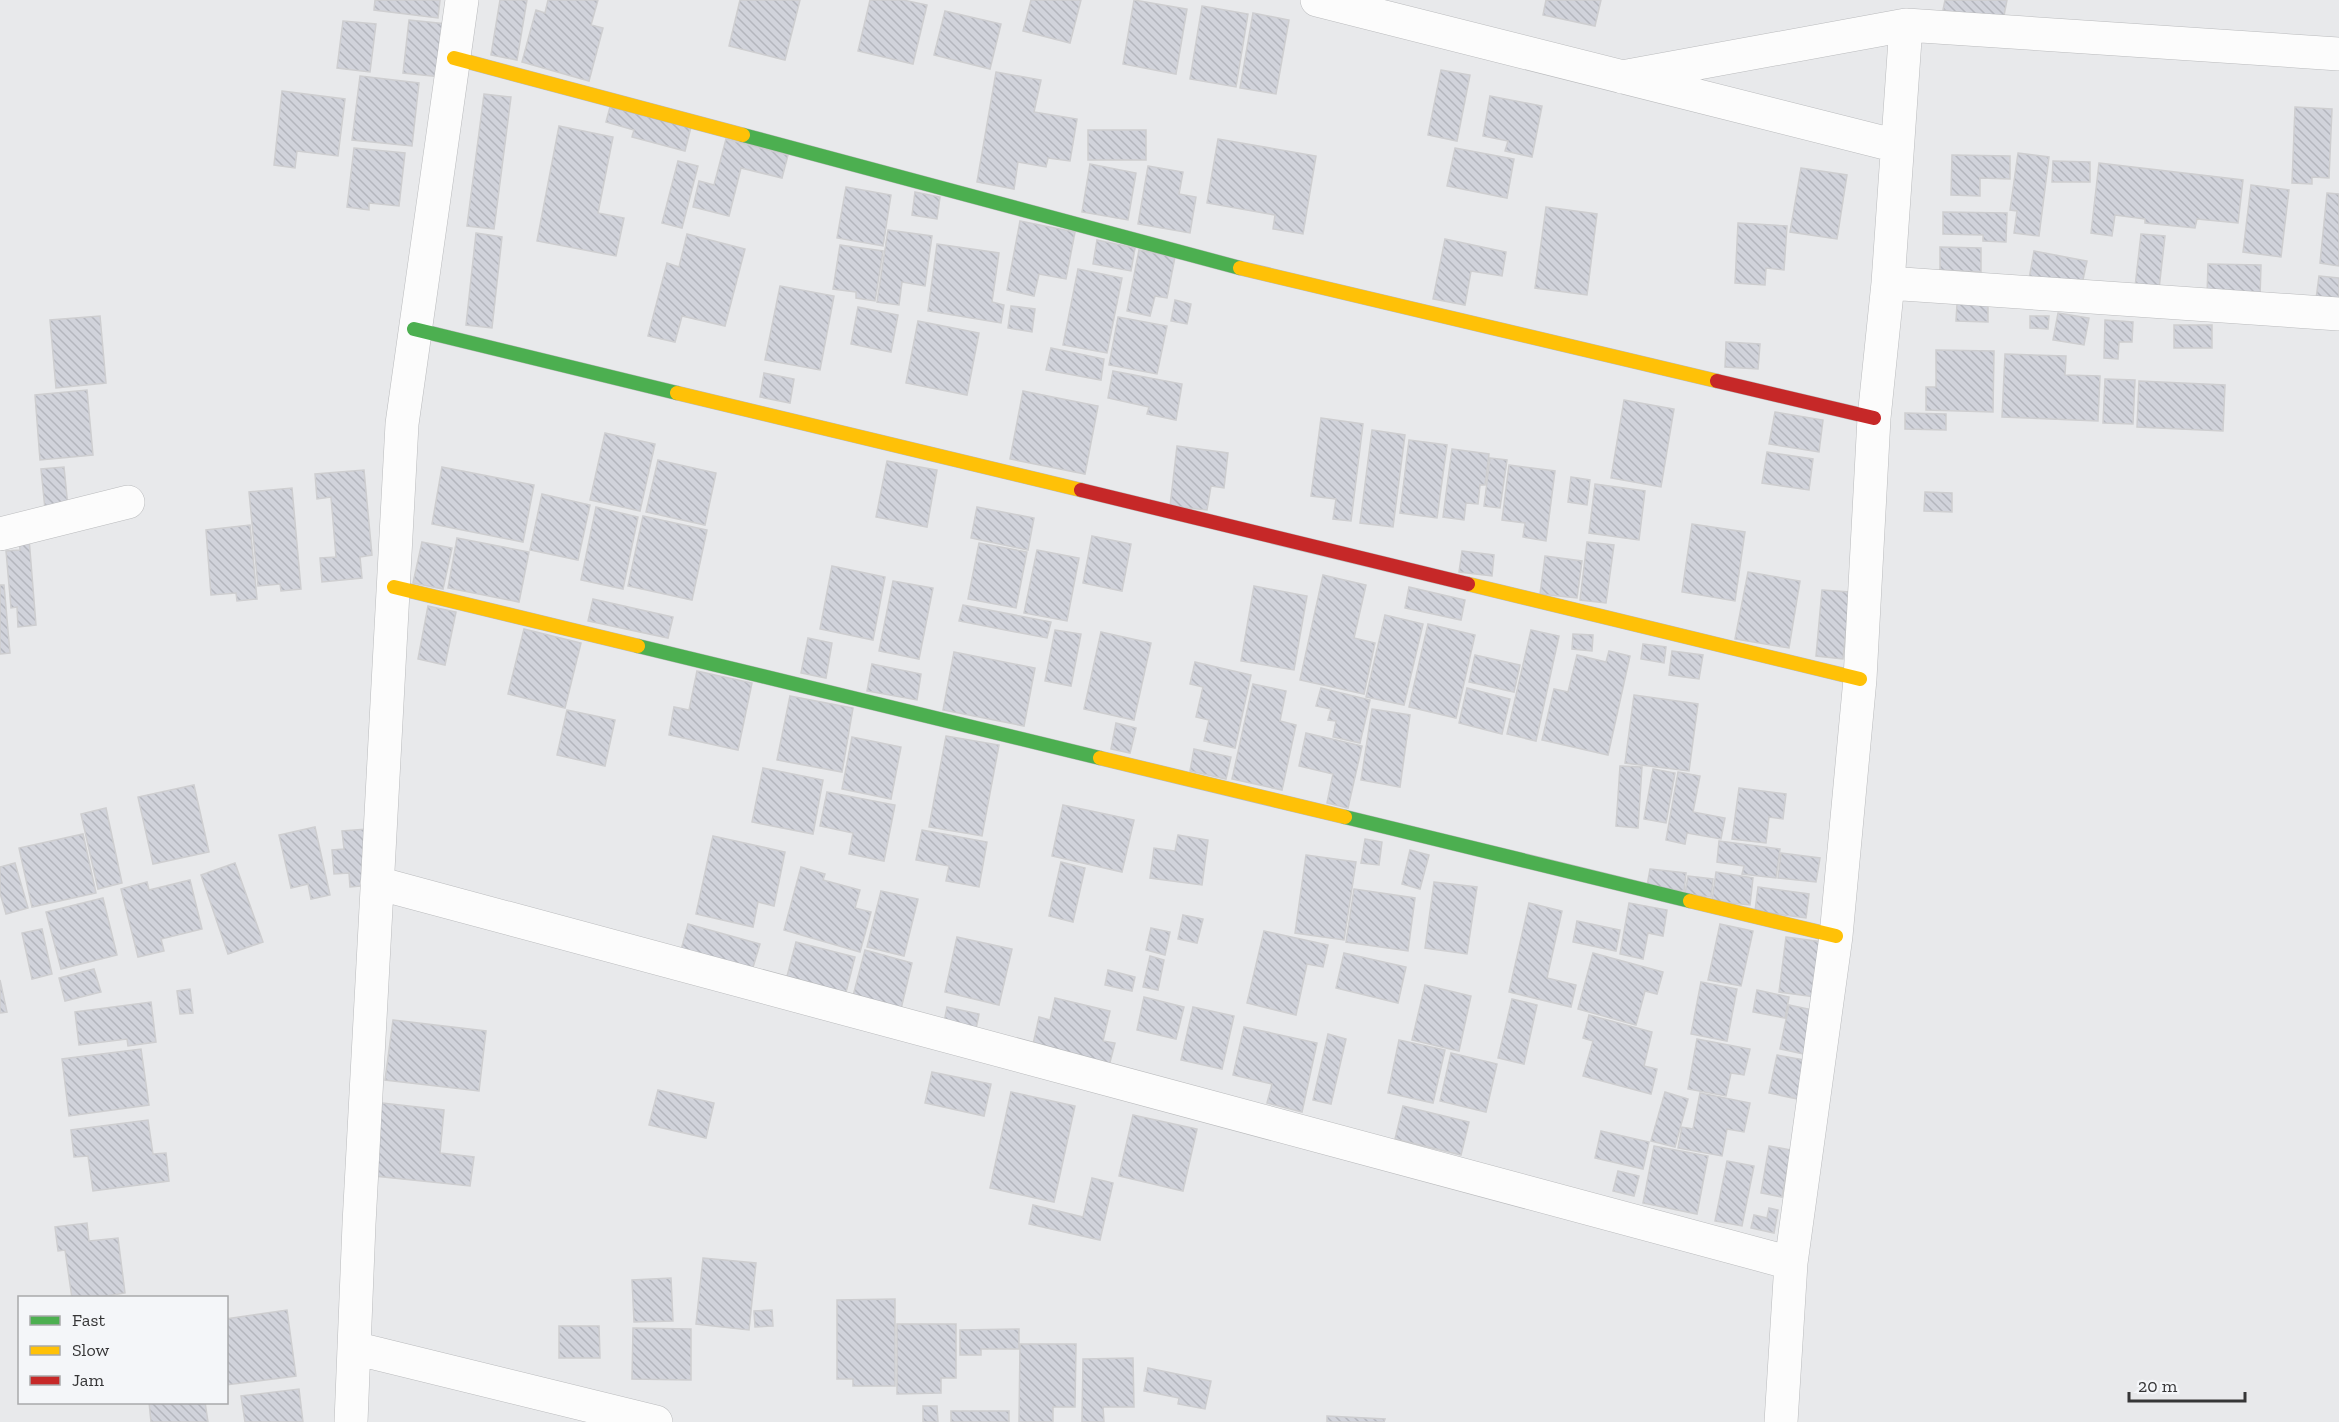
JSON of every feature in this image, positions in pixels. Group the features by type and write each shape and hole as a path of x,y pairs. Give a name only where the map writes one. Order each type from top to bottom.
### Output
{"street":[{"path":"351,1422 402,424 462,0"},
{"path":"1317,0 1897,146"},
{"path":"1622,77 1906,25 2339,54"},
{"path":"1781,1422 1791,1263 1836,936 1860,679 1874,418 1888,283 1906,25"},
{"path":"454,58 1264,275 1874,418"},
{"path":"1888,283 2339,314"},
{"path":"414,329 1860,679"},
{"path":"0,534 128,502"},
{"path":"394,587 1836,936"},
{"path":"377,884 1791,1263"},
{"path":"354,1348 656,1422"}],"building":[{"path":"375,0 440,0 438,18 374,10"},
{"path":"500,0 527,0 517,60 491,55"},
{"path":"548,0 598,0 591,25 603,28 589,81 522,62 536,10 545,13"},
{"path":"740,0 800,0 785,60 729,46"},
{"path":"870,0 903,0 927,5 913,64 858,51"},
{"path":"1031,0 1081,0 1070,43 1023,31"},
{"path":"1134,0 1187,9 1176,74 1123,64"},
{"path":"1546,0 1601,0 1595,26 1543,15"},
{"path":"1945,0 2007,0 2003,21 1943,10"},
{"path":"1202,6 1248,14 1236,87 1190,79"},
{"path":"945,11 1001,24 990,69 934,55"},
{"path":"1253,13 1289,20 1276,94 1240,88"},
{"path":"409,20 447,24 441,77 403,73"},
{"path":"343,21 376,24 370,72 337,68"},
{"path":"1441,70 1470,75 1457,141 1428,135"},
{"path":"996,72 1041,80 1034,112 1077,119 1070,161 1048,158 1046,167 1018,162 1014,189 977,182"},
{"path":"360,76 419,83 412,146 352,140"},
{"path":"282,91 345,99 338,156 297,151 295,168 274,165"},
{"path":"484,94 511,97 494,229 467,226"},
{"path":"1490,96 1542,106 1532,157 1505,151 1508,141 1483,136"},
{"path":"610,107 691,127 685,151 632,137 634,130 606,122"},
{"path":"2295,107 2332,109 2329,178 2312,177 2312,184 2292,183"},
{"path":"559,126 613,137 598,213 624,218 616,256 537,241"},
{"path":"1088,130 1146,130 1146,160 1088,160"},
{"path":"726,139 788,155 782,178 741,168 729,216 693,207 699,181 714,185"},
{"path":"1218,139 1316,156 1303,234 1273,229 1275,215 1207,203"},
{"path":"354,148 405,153 399,206 369,203 369,210 347,207"},
{"path":"1455,148 1514,159 1507,198 1447,186"},
{"path":"2018,153 2049,157 2039,236 2014,233 2017,211 2010,210"},
{"path":"1952,155 2010,156 2010,179 1980,178 1980,196 1951,195"},
{"path":"678,161 698,166 682,228 662,223"},
{"path":"2053,161 2090,162 2090,182 2052,182"},
{"path":"2099,163 2243,180 2238,223 2197,219 2195,228 2145,223 2145,219 2115,215 2112,236 2091,233"},
{"path":"1090,164 1136,173 1128,220 1082,212"},
{"path":"1148,166 1183,172 1179,194 1196,197 1190,233 1138,224"},
{"path":"1801,168 1847,175 1837,239 1790,232"},
{"path":"2251,185 2289,190 2281,257 2243,252"},
{"path":"846,187 891,195 883,246 837,238"},
{"path":"915,192 940,197 937,219 912,215"},
{"path":"2327,193 2339,194 2339,266 2320,263"},
{"path":"1546,207 1597,214 1587,295 1535,288"},
{"path":"1943,212 2007,213 2006,242 1983,241 1983,235 1943,234"},
{"path":"1020,221 1075,232 1066,279 1039,274 1034,296 1007,290"},
{"path":"1738,223 1787,226 1784,270 1766,268 1765,285 1735,283"},
{"path":"888,230 932,236 925,286 902,282 899,305 877,302"},
{"path":"476,233 502,237 492,328 466,325"},
{"path":"687,234 745,249 725,326 682,316 675,342 648,336 667,263 679,267"},
{"path":"2141,234 2165,236 2159,289 2135,287"},
{"path":"1445,239 1506,252 1502,276 1471,271 1465,305 1433,299"},
{"path":"1097,240 1135,248 1131,271 1093,264"},
{"path":"937,244 999,253 992,302 1004,305 1001,323 928,311"},
{"path":"840,245 883,251 875,301 856,298 856,292 833,289"},
{"path":"1940,247 1981,248 1981,272 1940,270"},
{"path":"1139,250 1175,257 1167,298 1155,296 1150,316 1127,311"},
{"path":"2034,251 2087,261 2081,289 2029,279"},
{"path":"2208,264 2261,265 2260,297 2207,296"},
{"path":"1078,269 1122,278 1107,353 1063,345"},
{"path":"2319,276 2339,278 2339,301 2316,299"},
{"path":"780,286 834,296 820,370 765,360"},
{"path":"1175,300 1191,304 1187,324 1171,321"},
{"path":"1957,304 1988,305 1988,322 1956,321"},
{"path":"1011,306 1035,309 1032,332 1008,328"},
{"path":"858,307 898,315 891,352 851,344"},
{"path":"2058,313 2089,318 2084,345 2053,340"},
{"path":"100,316 106,383 56,388 50,320"},
{"path":"2030,316 2049,316 2048,329 2030,328"},
{"path":"1118,317 1167,326 1157,374 1109,365"},
{"path":"2105,320 2133,322 2132,342 2119,342 2118,359 2104,358"},
{"path":"918,321 979,333 967,395 906,383"},
{"path":"2174,325 2212,325 2212,348 2174,348"},
{"path":"1726,342 1760,344 1758,369 1725,367"},
{"path":"1051,348 1104,359 1101,380 1046,370"},
{"path":"1936,350 1994,351 1993,412 1926,410 1926,387 1936,387"},
{"path":"2005,354 2066,356 2065,375 2100,376 2098,421 2002,417"},
{"path":"1113,371 1182,384 1176,420 1147,414 1149,407 1108,398"},
{"path":"764,373 794,379 790,403 760,397"},
{"path":"2105,379 2135,380 2133,424 2103,423"},
{"path":"2139,381 2225,385 2223,431 2137,427"},
{"path":"87,390 93,455 40,460 35,395"},
{"path":"1023,391 1098,406 1085,474 1010,459"},
{"path":"1624,400 1674,409 1661,487 1611,478"},
{"path":"1775,412 1823,420 1819,452 1769,444"},
{"path":"1905,413 1946,414 1946,430 1905,429"},
{"path":"1321,418 1363,424 1351,521 1333,519 1336,499 1311,496"},
{"path":"1372,430 1405,435 1393,527 1360,523"},
{"path":"605,433 655,444 640,511 590,500"},
{"path":"1409,440 1447,445 1437,518 1400,513"},
{"path":"1177,446 1228,453 1224,488 1211,486 1207,510 1170,506"},
{"path":"1452,449 1489,454 1485,485 1480,485 1478,504 1466,503 1464,520 1443,517"},
{"path":"1767,452 1813,459 1809,490 1762,483"},
{"path":"1490,458 1507,460 1500,508 1484,506"},
{"path":"658,460 716,473 705,525 646,512"},
{"path":"887,461 937,470 927,527 876,517"},
{"path":"1509,465 1555,471 1546,541 1523,537 1525,523 1502,520"},
{"path":"64,467 68,507 45,509 41,469"},
{"path":"442,467 534,485 523,542 432,524"},
{"path":"364,470 372,555 360,557 362,578 322,582 320,558 336,557 331,497 317,499 315,474"},
{"path":"1571,477 1590,480 1587,505 1568,502"},
{"path":"1595,484 1645,491 1639,540 1589,533"},
{"path":"292,488 301,589 281,591 280,584 258,586 249,492"},
{"path":"1925,492 1952,493 1952,512 1924,511"},
{"path":"542,494 590,505 578,560 530,550"},
{"path":"596,507 638,517 623,589 581,580"},
{"path":"977,507 1034,518 1028,550 971,538"},
{"path":"643,516 707,530 692,600 628,586"},
{"path":"1692,524 1745,532 1735,601 1682,592"},
{"path":"250,525 257,599 237,601 236,593 211,595 206,530"},
{"path":"1092,536 1131,544 1122,591 1083,583"},
{"path":"29,538 36,625 18,627 17,607 11,608 6,551 20,550 19,539"},
{"path":"457,538 529,552 519,602 448,588"},
{"path":"422,542 452,548 443,589 413,583"},
{"path":"1587,542 1614,545 1606,603 1580,600"},
{"path":"979,543 1027,552 1016,608 968,599"},
{"path":"1037,550 1079,558 1067,621 1024,613"},
{"path":"1462,551 1494,555 1492,576 1459,572"},
{"path":"1545,556 1582,561 1577,598 1540,594"},
{"path":"832,566 885,577 873,640 820,629"},
{"path":"1748,572 1800,581 1789,648 1735,639"},
{"path":"1323,575 1366,585 1354,638 1375,643 1364,694 1300,680"},
{"path":"893,581 933,588 919,659 879,651"},
{"path":"0,585 4,585 10,653 0,654"},
{"path":"1254,586 1307,596 1294,670 1241,661"},
{"path":"1409,587 1465,600 1461,620 1405,608"},
{"path":"1822,590 1850,592 1843,659 1816,656"},
{"path":"593,599 673,617 668,638 588,621"},
{"path":"963,605 1051,622 1047,638 959,621"},
{"path":"428,606 456,612 445,665 418,659"},
{"path":"1385,615 1423,624 1404,705 1366,697"},
{"path":"1428,624 1475,635 1456,718 1409,707"},
{"path":"524,629 581,643 565,708 508,694"},
{"path":"1055,630 1081,634 1071,686 1045,681"},
{"path":"1531,630 1559,636 1536,741 1507,734"},
{"path":"1101,632 1151,643 1134,720 1084,709"},
{"path":"1573,634 1593,635 1592,651 1572,649"},
{"path":"808,638 832,643 826,678 801,673"},
{"path":"1643,644 1666,647 1664,663 1641,659"},
{"path":"1609,651 1630,656 1608,755 1542,740 1554,689 1568,692 1577,655 1606,662"},
{"path":"1672,651 1703,655 1699,679 1669,675"},
{"path":"954,652 1035,668 1024,726 943,710"},
{"path":"1475,655 1520,665 1514,692 1469,682"},
{"path":"1195,662 1251,675 1235,748 1204,741 1209,720 1196,717 1203,687 1190,684"},
{"path":"872,664 921,674 917,700 867,691"},
{"path":"697,671 752,683 738,750 669,735 674,707 689,710"},
{"path":"1253,684 1286,691 1280,721 1296,725 1282,790 1232,779"},
{"path":"1321,688 1370,700 1360,743 1333,737 1336,721 1328,720 1331,709 1316,706"},
{"path":"1467,688 1510,699 1502,734 1459,723"},
{"path":"1634,695 1698,704 1689,771 1625,763"},
{"path":"790,696 853,708 842,772 777,760"},
{"path":"1372,709 1410,715 1400,787 1361,780"},
{"path":"567,710 615,720 605,766 557,755"},
{"path":"1116,723 1136,728 1130,753 1111,749"},
{"path":"1306,733 1362,746 1348,808 1327,803 1333,774 1299,766"},
{"path":"946,736 999,745 982,836 929,827"},
{"path":"852,737 901,747 891,799 842,789"},
{"path":"1194,749 1231,757 1226,779 1190,771"},
{"path":"1620,766 1642,767 1638,828 1616,826"},
{"path":"763,768 823,780 813,834 752,822"},
{"path":"1653,769 1675,773 1666,823 1644,819"},
{"path":"1678,772 1700,776 1693,812 1725,818 1721,839 1687,833 1685,844 1666,840"},
{"path":"194,785 209,852 153,864 138,797"},
{"path":"1739,788 1786,794 1783,819 1769,817 1766,843 1732,839"},
{"path":"827,792 895,805 884,861 849,854 853,833 820,826"},
{"path":"1063,805 1134,820 1122,872 1052,856"},
{"path":"106,808 122,883 98,889 81,814"},
{"path":"315,827 330,895 311,899 308,884 291,888 279,835"},
{"path":"367,829 372,885 350,887 349,873 334,874 332,850 344,849 342,831"},
{"path":"922,830 987,842 979,887 946,881 949,866 916,860"},
{"path":"83,834 96,893 32,907 19,848"},
{"path":"1178,835 1208,840 1202,885 1150,878 1154,848 1175,851"},
{"path":"713,836 785,852 774,906 758,902 753,927 696,914"},
{"path":"1365,839 1382,842 1379,865 1361,863"},
{"path":"1719,841 1780,849 1776,878 1742,874 1744,866 1717,862"},
{"path":"1410,850 1429,855 1420,889 1402,884"},
{"path":"1781,853 1820,858 1816,882 1778,878"},
{"path":"1306,855 1356,862 1344,940 1295,933"},
{"path":"1061,862 1085,868 1073,922 1049,916"},
{"path":"15,863 28,908 6,914 0,893 0,867"},
{"path":"235,863 263,942 228,954 201,875"},
{"path":"801,867 825,874 823,880 860,890 855,908 871,912 860,952 784,930"},
{"path":"1650,869 1686,873 1684,891 1647,886"},
{"path":"1716,872 1753,878 1750,905 1712,901"},
{"path":"1688,876 1713,879 1711,897 1685,894"},
{"path":"190,880 202,929 161,939 164,951 138,957 121,889 147,882 149,890"},
{"path":"1434,882 1477,887 1467,954 1425,948"},
{"path":"1758,887 1809,894 1806,918 1755,911"},
{"path":"1354,889 1415,898 1408,951 1346,942"},
{"path":"881,891 918,899 904,956 867,947"},
{"path":"103,898 117,955 61,969 46,912"},
{"path":"1529,903 1562,911 1547,978 1576,985 1571,1007 1509,992"},
{"path":"1629,903 1667,910 1663,936 1648,933 1643,959 1620,954"},
{"path":"1183,915 1203,919 1197,943 1178,939"},
{"path":"1577,921 1620,930 1616,951 1573,942"},
{"path":"688,924 760,944 751,974 680,954"},
{"path":"1720,924 1753,931 1741,986 1708,980"},
{"path":"1151,928 1170,932 1165,955 1146,950"},
{"path":"42,929 52,974 32,979 22,933"},
{"path":"1264,931 1328,945 1323,967 1307,964 1296,1015 1247,1003"},
{"path":"957,937 1012,949 999,1005 945,992"},
{"path":"1786,937 1823,942 1815,997 1779,992"},
{"path":"796,942 855,957 844,1000 785,984"},
{"path":"865,950 912,963 901,1009 853,996"},
{"path":"1344,953 1406,967 1398,1003 1336,988"},
{"path":"1593,953 1663,972 1657,994 1645,991 1636,1025 1578,1009"},
{"path":"1150,956 1164,960 1158,990 1143,987"},
{"path":"94,969 101,992 65,1001 59,978"},
{"path":"1108,970 1135,977 1132,991 1105,985"},
{"path":"0,980 7,1012 0,1013"},
{"path":"1701,982 1737,989 1727,1041 1691,1034"},
{"path":"1425,985 1471,996 1459,1051 1412,1040"},
{"path":"190,989 193,1013 180,1014 177,991"},
{"path":"1757,990 1789,997 1785,1018 1753,1012"},
{"path":"1144,997 1184,1007 1176,1039 1137,1030"},
{"path":"1055,998 1110,1011 1103,1041 1115,1043 1109,1066 1032,1049 1039,1017 1050,1020"},
{"path":"1512,999 1537,1005 1524,1064 1498,1058"},
{"path":"151,1002 156,1042 128,1046 127,1039 79,1045 75,1012"},
{"path":"1789,1005 1813,1010 1804,1054 1780,1049"},
{"path":"947,1007 979,1014 976,1029 944,1022"},
{"path":"1193,1007 1234,1016 1222,1069 1181,1060"},
{"path":"1589,1015 1652,1032 1644,1066 1657,1069 1651,1094 1583,1076 1593,1041 1583,1038"},
{"path":"393,1020 486,1031 479,1091 385,1080"},
{"path":"1244,1027 1317,1043 1302,1112 1267,1103 1272,1084 1233,1075"},
{"path":"1328,1034 1346,1039 1331,1104 1313,1100"},
{"path":"1697,1039 1750,1049 1744,1075 1731,1073 1726,1096 1688,1089"},
{"path":"1399,1040 1445,1050 1433,1103 1388,1093"},
{"path":"141,1049 149,1105 69,1116 62,1059"},
{"path":"1451,1053 1497,1064 1486,1112 1440,1101"},
{"path":"1777,1055 1805,1060 1798,1099 1769,1093"},
{"path":"932,1072 991,1084 984,1116 925,1103"},
{"path":"658,1090 714,1103 706,1138 649,1125"},
{"path":"1011,1092 1075,1106 1054,1202 990,1188"},
{"path":"1665,1092 1688,1099 1675,1147 1651,1141"},
{"path":"1700,1093 1750,1103 1744,1132 1727,1129 1722,1156 1678,1148 1682,1127 1693,1129"},
{"path":"382,1103 444,1110 440,1153 474,1157 470,1186 374,1176"},
{"path":"1403,1106 1469,1122 1461,1155 1395,1139"},
{"path":"1133,1115 1197,1129 1183,1191 1119,1176"},
{"path":"148,1120 153,1154 166,1153 169,1181 93,1191 88,1156 74,1157 71,1130"},
{"path":"1601,1131 1649,1142 1643,1169 1595,1158"},
{"path":"1654,1146 1708,1156 1697,1214 1643,1203"},
{"path":"1769,1146 1791,1150 1782,1197 1761,1193"},
{"path":"1727,1161 1754,1166 1742,1226 1715,1221"},
{"path":"1618,1171 1639,1176 1634,1196 1613,1191"},
{"path":"1092,1178 1113,1183 1100,1240 1029,1224 1033,1205 1083,1217"},
{"path":"1769,1208 1778,1210 1774,1233 1751,1228 1754,1215 1767,1218"},
{"path":"87,1223 89,1241 118,1238 125,1293 107,1296 72,1296 65,1250 58,1251 55,1227"},
{"path":"703,1258 756,1263 749,1330 696,1324"},
{"path":"671,1278 673,1321 634,1322 632,1280"},
{"path":"895,1299 895,1386 853,1386 853,1379 837,1379 837,1300"},
{"path":"287,1310 296,1376 228,1385 228,1319"},
{"path":"772,1310 773,1326 755,1327 754,1311"},
{"path":"897,1324 956,1324 956,1378 941,1378 941,1393 897,1394"},
{"path":"559,1326 599,1326 600,1358 559,1358"},
{"path":"633,1328 691,1329 691,1380 632,1379"},
{"path":"1019,1329 1019,1349 981,1349 981,1355 960,1355 960,1330"},
{"path":"1020,1344 1076,1344 1075,1407 1053,1407 1053,1422 1019,1422"},
{"path":"1133,1358 1134,1407 1103,1407 1104,1422 1082,1422 1083,1359"},
{"path":"1148,1368 1211,1381 1205,1409 1178,1404 1179,1398 1144,1391"},
{"path":"299,1389 303,1422 245,1422 241,1396"},
{"path":"149,1404 205,1404 208,1422 151,1422"},
{"path":"923,1406 937,1406 938,1422 923,1422"},
{"path":"951,1411 1009,1411 1009,1422 951,1422"},
{"path":"1327,1416 1385,1419 1384,1422 1327,1422"}],"traffic: fast":[{"path":"743,135 1240,268"},
{"path":"414,329 677,393"},
{"path":"638,646 1100,758"},
{"path":"1345,817 1690,901"}],"traffic: slow":[{"path":"454,58 743,135"},
{"path":"1240,268 1717,381"},
{"path":"677,393 1081,490"},
{"path":"1468,584 1860,679"},
{"path":"394,587 638,646"},
{"path":"1100,758 1345,817"},
{"path":"1690,901 1836,936"}],"traffic: jam":[{"path":"1717,381 1874,418"},
{"path":"1081,490 1468,584"}]}
